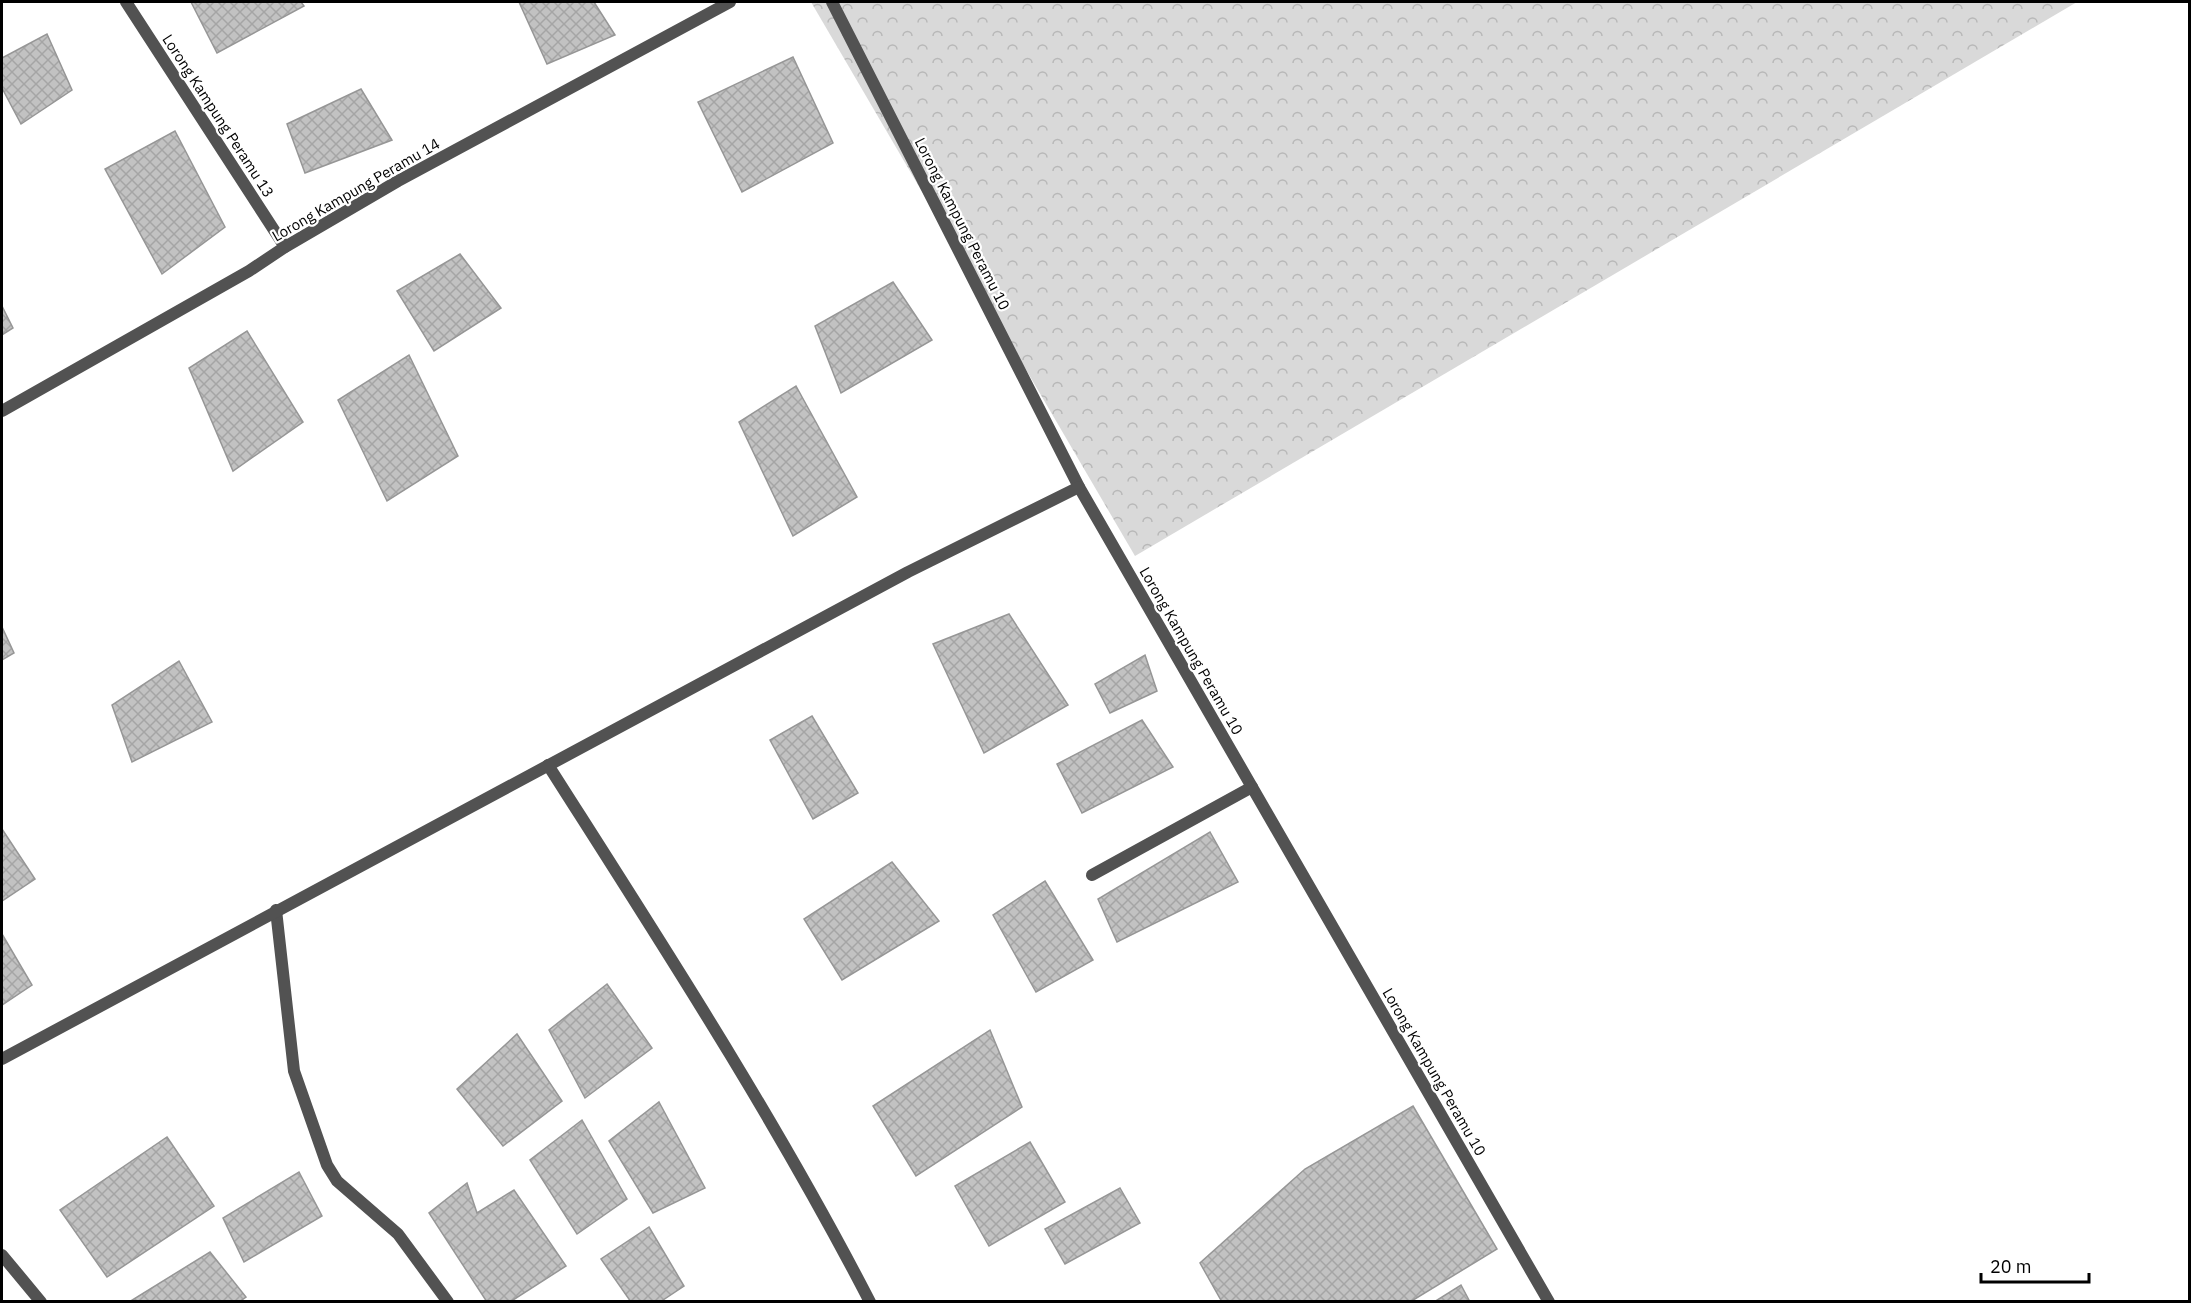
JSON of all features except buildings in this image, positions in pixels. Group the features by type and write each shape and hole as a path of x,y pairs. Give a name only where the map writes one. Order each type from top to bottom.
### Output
{"street":[{"name":"Lorong Kampung Peramu 13","path":"126,2 285,247"},
{"name":"Lorong Kampung Peramu 14","path":"2,411 249,271 285,247 398,181 730,2"},
{"name":"Lorong Kampung Peramu 10","path":"832,2 1079,487 1550,1302"},
{"path":"2,1059 908,572 1079,487"},
{"path":"548,765 723,1040 837,1238 870,1302"},
{"path":"1092,875 1252,787"},
{"path":"276,910 294,1071 327,1165 337,1181 398,1234 448,1302"},
{"path":"2,1255 41,1302"}],"green space":[{"path":"811,2 2077,2 1135,556"}]}
